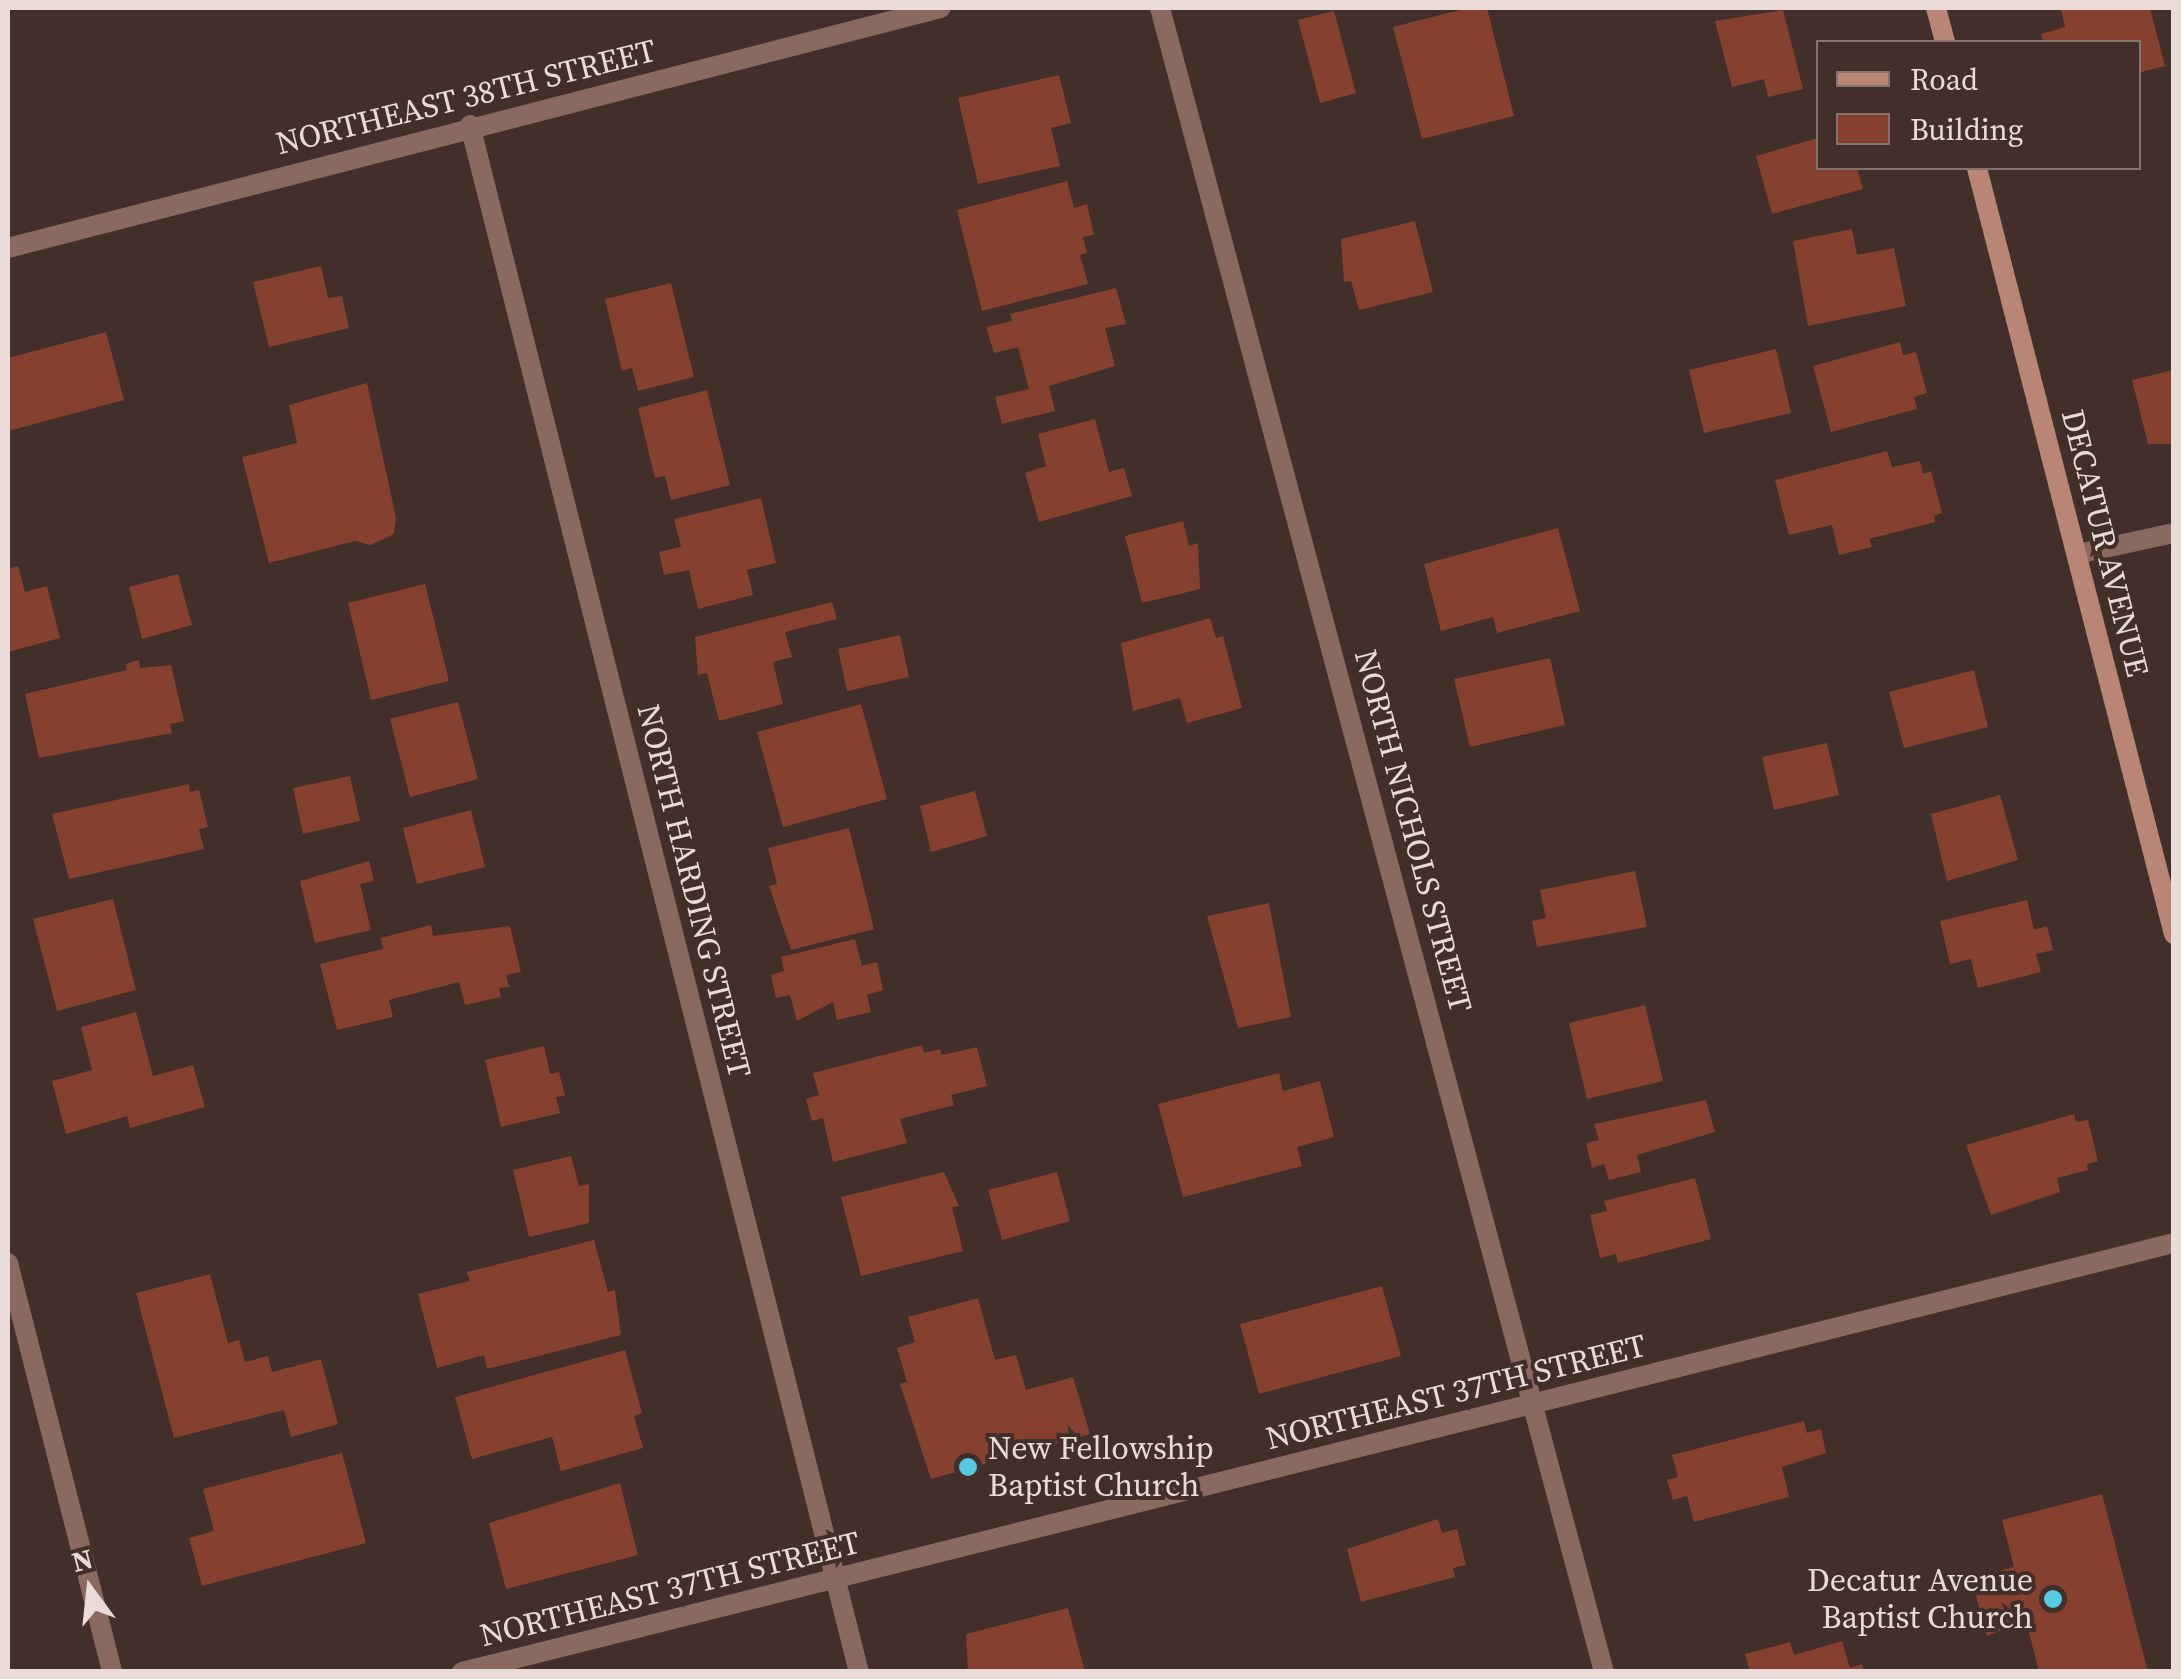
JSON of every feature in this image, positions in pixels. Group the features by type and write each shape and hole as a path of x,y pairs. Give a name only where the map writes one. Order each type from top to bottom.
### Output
{"main road":[{"path":"1936,8 1944,40"},
{"name":"DECATUR AVENUE","path":"1978,170 2174,934"}],"street":[{"name":"NORTHEAST 38TH STREET","path":"8,248 470,125 941,8"},
{"name":"NORTH NICHOLS STREET","path":"1160,8 1536,1403 1604,1672"},
{"name":"NORTH HARDING STREET","path":"470,125 859,1672"},
{"path":"2077,554 2174,533"},
{"name":"NORTHEAST 37TH STREET","path":"462,1672 2174,1244"},
{"path":"8,1263 112,1672"}],"building":[{"path":"1468,8 1487,8 1514,116 1422,139 1393,27"},
{"path":"2150,8 2165,66 2141,72 2141,40 2042,40 2041,34 2065,27 2061,10"},
{"path":"1783,10 1803,89 1768,97 1764,79 1732,87 1715,21"},
{"path":"1334,11 1356,93 1320,103 1298,20"},
{"path":"1059,75 1071,123 1051,128 1060,166 978,184 958,98"},
{"path":"1816,139 1816,170 1858,170 1863,189 1772,214 1756,156"},
{"path":"1067,181 1074,208 1087,204 1094,235 1083,237 1087,253 1080,255 1088,284 982,311 957,210"},
{"path":"1415,221 1433,292 1359,310 1351,281 1344,282 1341,239"},
{"path":"1852,229 1857,255 1894,248 1906,306 1808,326 1793,241"},
{"path":"321,266 328,298 342,296 349,328 269,347 253,282"},
{"path":"671,283 694,377 638,391 632,368 622,371 605,299"},
{"path":"1116,288 1126,324 1105,328 1115,366 1049,386 1055,411 1002,424 995,397 1029,389 1018,347 994,353 986,327 1012,321 1010,314"},
{"path":"106,332 124,400 8,431 8,358"},
{"path":"1900,342 1903,355 1916,352 1927,393 1914,397 1917,409 1831,432 1813,366"},
{"path":"1776,349 1791,413 1704,433 1689,370"},
{"path":"2174,370 2174,444 2148,444 2132,380"},
{"path":"367,383 396,518 394,534 371,545 355,541 269,563 242,457 297,443 289,405"},
{"path":"707,390 730,485 671,500 665,476 655,478 638,408"},
{"path":"1095,419 1109,472 1124,468 1132,496 1039,522 1025,473 1046,466 1038,434"},
{"path":"1887,451 1892,467 1920,461 1923,474 1931,471 1942,513 1934,516 1935,522 1869,539 1872,547 1839,555 1832,525 1789,535 1775,480"},
{"path":"761,498 776,563 747,570 753,595 698,609 689,570 664,575 659,552 681,547 674,519"},
{"path":"1183,521 1189,546 1198,543 1200,589 1142,603 1125,536"},
{"path":"1558,528 1580,611 1497,633 1493,617 1441,631 1424,564"},
{"path":"18,566 25,592 47,586 60,638 8,652 8,569"},
{"path":"178,574 192,625 142,639 129,587"},
{"path":"425,584 449,681 371,700 348,603"},
{"path":"832,602 837,619 785,632 792,657 773,662 783,704 719,721 707,673 698,675 695,637"},
{"path":"1210,618 1216,638 1223,636 1242,708 1187,723 1180,698 1133,711 1121,643"},
{"path":"900,635 909,677 847,691 838,649"},
{"path":"1550,658 1565,725 1470,747 1454,679"},
{"path":"139,660 140,668 171,665 184,721 170,724 172,733 39,758 25,694 127,670 126,664"},
{"path":"1974,670 1988,727 1904,748 1889,692"},
{"path":"458,702 478,779 410,797 390,719"},
{"path":"861,704 887,799 783,827 757,732"},
{"path":"1827,743 1839,795 1774,810 1762,757"},
{"path":"350,776 360,821 303,834 293,788"},
{"path":"189,784 190,792 199,790 208,827 199,829 204,849 69,879 52,814"},
{"path":"975,791 987,836 931,852 920,806"},
{"path":"2000,795 2018,860 1947,881 1931,814"},
{"path":"471,810 485,867 417,884 403,828"},
{"path":"849,828 874,929 791,950 769,886 777,884 768,848"},
{"path":"369,861 374,881 360,884 371,930 315,943 300,881"},
{"path":"1635,871 1647,927 1537,947 1532,921 1546,918 1540,890"},
{"path":"113,899 136,990 57,1011 33,919"},
{"path":"2027,900 2034,930 2047,926 2053,950 2036,954 2041,972 1978,988 1971,959 1950,964 1940,921"},
{"path":"1269,903 1291,1017 1238,1028 1207,916"},
{"path":"431,925 433,936 510,926 521,972 506,975 509,987 499,988 501,997 465,1005 459,982 389,1000 393,1017 337,1030 320,964 383,949 381,938"},
{"path":"855,939 862,966 877,962 883,990 867,995 871,1012 837,1020 833,1002 797,1021 790,995 776,998 771,975 784,971 781,957"},
{"path":"1645,1005 1663,1081 1587,1099 1569,1023"},
{"path":"136,1012 153,1076 193,1065 205,1107 130,1128 127,1116 66,1134 52,1081 92,1070 81,1027"},
{"path":"922,1045 924,1053 940,1049 942,1055 977,1047 987,1086 951,1095 954,1105 900,1119 907,1143 833,1162 823,1118 812,1121 806,1099 819,1095 813,1073"},
{"path":"544,1046 550,1074 559,1072 565,1096 556,1097 560,1113 501,1127 485,1060"},
{"path":"1279,1073 1283,1091 1320,1081 1334,1137 1297,1147 1302,1166 1183,1197 1158,1104"},
{"path":"1706,1100 1715,1132 1637,1155 1641,1172 1609,1180 1604,1164 1592,1168 1586,1143 1599,1140 1594,1124"},
{"path":"2074,1114 2076,1122 2088,1120 2098,1161 2087,1164 2088,1170 2057,1178 2060,1192 1991,1215 1966,1145"},
{"path":"571,1156 579,1186 589,1184 589,1223 529,1237 513,1170"},
{"path":"944,1172 959,1206 952,1207 963,1251 861,1276 841,1197"},
{"path":"1057,1172 1070,1221 1002,1240 988,1190"},
{"path":"1695,1178 1711,1239 1618,1263 1616,1254 1600,1258 1590,1215 1607,1211 1604,1201"},
{"path":"594,1240 608,1292 615,1290 621,1335 487,1369 484,1355 437,1368 418,1294 470,1281 467,1272"},
{"path":"210,1274 228,1343 239,1340 245,1362 268,1356 272,1372 321,1359 338,1424 291,1437 284,1410 174,1438 136,1293"},
{"path":"1382,1286 1401,1356 1259,1394 1240,1324"},
{"path":"978,1298 995,1360 1016,1355 1026,1390 1073,1377 1090,1434 931,1479 900,1384 907,1382 897,1348 915,1342 908,1317"},
{"path":"625,1350 642,1413 634,1416 643,1448 561,1471 552,1437 472,1459 455,1397"},
{"path":"1804,1421 1807,1433 1821,1429 1826,1453 1782,1467 1789,1497 1694,1522 1687,1496 1673,1500 1667,1480 1678,1477 1672,1455"},
{"path":"342,1453 366,1543 202,1586 189,1538 214,1531 203,1489"},
{"path":"620,1483 638,1555 506,1589 489,1523"},
{"name":"Decatur Avenue Baptist Church","path":"2102,1494 2148,1672 2039,1672 2026,1620 1987,1636 1971,1577 2014,1567 2002,1520"},
{"path":"1438,1519 1442,1533 1457,1529 1466,1565 1453,1568 1455,1577 1361,1602 1347,1549"},
{"path":"1068,1608 1085,1672 968,1672 966,1634"},
{"path":"1842,1641 1850,1668 1862,1664 1864,1672 1750,1672 1745,1654 1790,1642 1794,1655"}],"place":[{"name":"New Fellowship Baptist Church","path":"968,1467"},
{"name":"Decatur Avenue Baptist Church","path":"2053,1599"}]}
